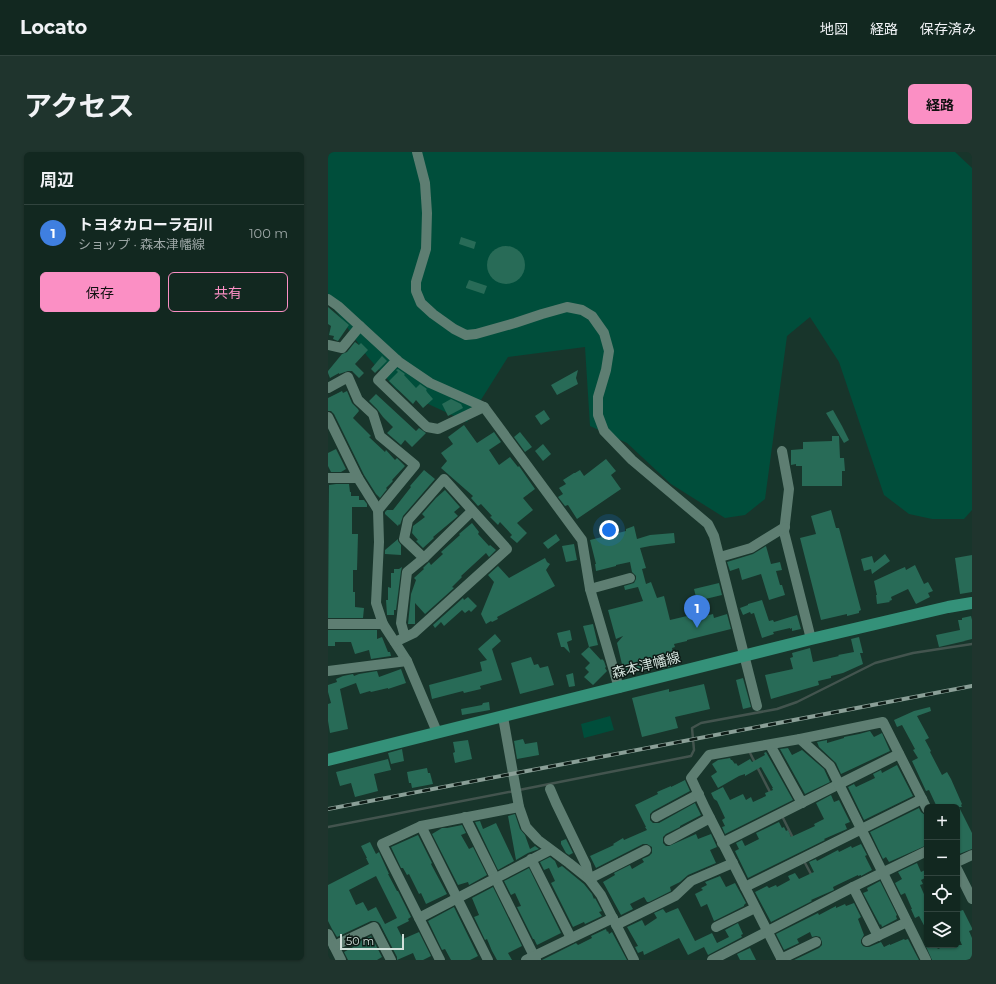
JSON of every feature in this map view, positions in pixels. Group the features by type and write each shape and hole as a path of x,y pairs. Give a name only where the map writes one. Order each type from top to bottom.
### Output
{"main road":[{"name":"森本津幡線","path":"328,760 811,639 972,602"}],"street":[{"path":"417,152 425,183 427,213 426,249 416,282 416,291 421,303 433,314 454,329 466,335 476,334 567,307 582,310 592,316 604,333 609,351 606,370 598,397 598,415 604,431 632,460 708,524 714,536 720,557 757,706"},
{"path":"328,299 338,306 397,360 430,383 484,407 582,540 590,589 619,688"},
{"path":"328,345 342,348 360,326"},
{"path":"397,360 378,380 427,427 438,429 484,407"},
{"path":"328,388 348,377 358,400 373,414 380,436 415,465 378,510"},
{"path":"328,417 358,478 378,510 380,542 376,603 383,624 407,661 437,732"},
{"path":"782,451 789,489 784,532 811,639"},
{"path":"328,478 358,478"},
{"path":"395,642 414,633 506,549 444,479 408,520 404,539 424,558"},
{"path":"405,637 401,624 407,572 424,558 472,511"},
{"path":"720,557 751,548 785,527"},
{"path":"590,589 630,578"},
{"path":"328,624 383,624"},
{"path":"328,671 407,661"},
{"path":"502,717 519,807 526,827 550,850 589,879 601,895 634,960"},
{"path":"816,942 782,960 722,843 691,778 709,755 800,740 883,722 924,804"},
{"path":"800,740 830,766 926,960"},
{"path":"770,745 802,803"},
{"path":"722,843 899,754"},
{"path":"550,789 586,865 589,879"},
{"path":"656,817 699,794"},
{"path":"744,886 922,799"},
{"path":"440,960 382,844 421,826 519,807"},
{"path":"465,817 532,959 571,938 615,922 674,896 691,881 733,863"},
{"path":"669,840 710,818"},
{"path":"421,826 488,960"},
{"path":"419,918 550,850"},
{"path":"589,879 646,850"},
{"path":"712,960 853,887 924,852"},
{"path":"960,861 972,855"},
{"path":"531,860 571,938"},
{"path":"960,875 972,899"},
{"path":"853,887 878,936"},
{"path":"716,927 755,908"},
{"path":"867,941 907,922"},
{"path":"334,946 374,927 391,960"},
{"path":"328,934 341,960"}],"green space":[{"path":"328,152 955,152 972,168 972,510 964,519 932,519 909,514 884,495 839,362 810,317 787,336 765,499 745,515 725,518 671,484 627,443 590,426 585,347 508,357 467,422 396,389 367,356 328,302"},
{"path":"610,716 614,730 584,738 581,724"}],"building":[{"path":"461,237 476,242 474,249 459,244"},
{"path":"502,246 510,246 520,251 524,258 524,272 520,279 510,284 502,284 492,279 490,276 487,269 487,261 492,251 495,249"},
{"path":"469,280 487,286 484,294 466,288"},
{"path":"328,307 349,325 338,341 333,339 334,336 329,335 331,326 328,324"},
{"path":"355,342 359,345 361,343 368,350 355,364 364,373 359,378 352,371 348,371 339,373 330,378 328,371 342,354 347,352"},
{"path":"382,356 387,361 375,373 371,369"},
{"path":"398,369 405,374 404,375 416,388 420,384 427,389 427,392 433,399 423,408 416,400 413,404 389,381 398,372 396,370"},
{"path":"578,370 576,378 578,384 557,395 551,385"},
{"path":"342,391 343,393 347,391 352,403 359,411 353,418 371,436 369,437 385,452 386,450 395,460 397,458 405,466 392,480 393,481 386,488 387,489 380,498 364,475 334,414 331,411 328,411 328,398"},
{"path":"376,394 416,431 419,428 426,433 412,447 405,440 401,445 387,433 393,427 369,401"},
{"path":"451,399 461,404 463,408 448,416 442,404"},
{"path":"544,410 550,419 541,425 535,416"},
{"path":"833,410 849,440 844,443 826,413"},
{"path":"464,425 477,443 494,432 501,442 489,450 499,465 510,457 518,467 519,466 535,489 523,498 533,510 517,523 527,533 517,543 510,537 512,535 500,522 498,525 481,504 478,506 471,498 473,496 441,468 447,461 441,453 453,444 448,437"},
{"path":"520,432 532,447 525,452 514,437"},
{"path":"832,436 839,436 840,458 844,458 845,471 842,471 842,486 802,486 802,466 796,466 796,464 791,465 791,450 803,449 803,442 832,441"},
{"path":"543,444 551,454 543,461 535,451"},
{"path":"336,449 346,469 341,472 331,472 328,466 328,453"},
{"path":"606,459 616,471 611,475 621,489 577,519 568,505 565,506 558,497 563,494 559,488 566,484 563,480 574,473 580,470 584,476"},
{"path":"424,470 435,479 403,516 400,525 399,524 398,526 385,514 387,510 393,510 411,487 410,486"},
{"path":"349,484 351,496 359,496 359,500 364,500 367,504 367,507 352,507 352,534 358,534 357,570 353,570 353,592 355,592 355,607 364,608 363,618 328,618 329,485"},
{"path":"445,490 460,507 454,512 458,516 433,537 434,538 423,548 416,541 418,540 412,533 413,526 425,517 422,514"},
{"path":"831,510 836,528 839,528 861,610 859,613 847,616 847,614 821,620 800,538 816,534 811,516"},
{"path":"472,523 479,532 478,534 489,546 490,545 496,550 489,557 486,553 461,576 462,577 452,587 454,588 425,614 415,603 415,624 408,624 411,594 416,580 414,578 429,562 431,565 443,554 441,552"},
{"path":"634,526 637,539 650,535 674,533 675,543 640,548 646,568 642,569 646,584 651,582 657,598 664,596 670,620 704,612 705,616 713,614 714,618 727,614 731,629 674,644 675,647 672,648 676,665 661,669 660,665 624,673 617,643 623,636 616,639 608,610 643,601 638,587 625,590 624,586 634,583 636,579 636,576 632,572 630,562 596,571 596,564 590,540 626,531 626,529"},
{"path":"556,534 560,540 548,549 543,543"},
{"path":"398,539 401,545 401,555 385,554 385,550"},
{"path":"574,544 577,560 566,562 562,546"},
{"path":"766,546 771,564 780,562 782,570 776,571 785,595 769,600 761,574 742,580 739,568 730,571 727,562 753,554"},
{"path":"885,554 890,561 872,574 871,569 864,571 861,559 872,556 874,563"},
{"path":"972,555 972,592 960,594 955,558"},
{"path":"545,558 550,564 546,570 555,586 497,617 498,619 486,624 481,614 494,582 488,575 498,566 509,578"},
{"path":"915,565 924,584 928,582 933,591 928,593 930,597 916,604 908,589 891,597 892,600 889,601 890,602 877,604 874,581 905,567 906,570"},
{"path":"402,567 396,610 394,610 394,615 387,615 386,600 388,600 388,587 391,588 391,573 394,573 394,569 399,569"},
{"path":"719,583 722,595 697,601 694,589"},
{"path":"468,597 477,606 471,612 469,610 465,613 462,610 444,626 441,622 435,628 433,625 463,598 464,600"},
{"path":"762,600 769,621 773,620 774,622 797,615 801,629 792,631 792,628 790,628 773,632 774,634 762,638 754,613 751,614 750,612 743,615 740,608"},
{"path":"971,616 972,639 939,647 936,635 960,630 958,620"},
{"path":"593,624 598,645 589,647 583,626"},
{"path":"328,630 377,630 377,639 382,637 391,656 371,659 369,650 355,654 351,642 335,642 335,646 328,646"},
{"path":"570,630 572,640 567,642 570,653 564,647 561,647 557,633"},
{"path":"495,634 501,641 492,649 502,680 480,686 481,689 464,693 463,691 432,699 429,685 482,671 480,662 487,660 478,649"},
{"path":"859,637 863,653 860,653 863,664 843,673 831,676 831,678 818,681 819,685 771,699 765,675 793,669 790,658 793,657 792,653 810,648 813,662 839,656 838,655 854,652 851,639"},
{"path":"589,647 601,660 602,659 604,661 607,671 593,685 584,677 589,672 585,668 590,663 581,654"},
{"path":"531,657 534,665 538,664 540,668 548,666 554,685 520,694 511,663"},
{"path":"401,669 406,683 388,689 360,694 356,683 340,689 348,729 330,733 328,704 331,703 328,685 337,682 336,679 343,676 353,674 354,676 377,671 379,677"},
{"path":"573,673 575,686 569,687 566,675"},
{"path":"743,678 751,707 743,709 736,680"},
{"path":"704,684 710,709 675,717 678,728 642,737 632,698 669,689 669,692"},
{"path":"489,702 490,710 462,715 461,709 482,705 483,703"},
{"path":"930,707 931,711 917,716 929,738 925,740 931,751 930,752 942,775 947,772 962,807 960,807 960,804 936,804 929,790 926,791 912,761 918,758 913,750 915,749 902,725 897,727 894,720 914,711"},
{"path":"870,731 874,737 882,733 890,751 841,774 836,763 819,747 817,742 827,740 827,743 844,737"},
{"path":"523,739 525,744 537,742 539,755 517,759 514,741"},
{"path":"468,740 472,759 455,763 453,742"},
{"path":"788,748 792,755 802,750 824,769 830,782 805,794 780,749"},
{"path":"402,749 404,761 391,764 388,753"},
{"path":"766,752 793,800 725,834 722,827 725,826 722,820 725,818 717,801 711,793 723,787 730,800 743,794 746,800 751,797 753,802 766,796 765,793 773,790 773,788 761,767 745,776 745,774 739,776 718,788 711,776 717,772 712,764 718,760 730,758 738,766 750,759 752,762 765,755 764,753"},
{"path":"388,759 391,770 374,774 378,791 355,797 351,783 340,786 336,772"},
{"path":"897,765 913,796 864,820 848,787 854,784 856,787 875,778 873,774 881,770 882,773"},
{"path":"427,768 433,784 412,788 411,783 409,783 407,772"},
{"path":"685,780 690,791 653,811 650,814 650,820 653,823 659,823 695,803 701,815 666,834 663,837 663,843 666,846 669,846 696,834 698,839 711,834 717,847 710,850 716,863 688,875 680,882 670,887 671,891 649,902 647,902 644,897 630,904 633,909 621,915 603,882 615,875 614,873 630,865 632,869 644,862 642,859 652,853 652,847 647,844 643,844 596,868 590,856 614,845 613,844 623,838 624,840 647,830 635,805 658,794 657,792"},
{"path":"831,795 834,802 839,800 850,822 845,824 847,829 824,839 825,840 748,878 735,851 739,849 736,843 742,840 745,846 759,839 756,833 779,822 782,828 784,827 786,831 788,830 791,837 815,826 814,824 824,819 816,803"},
{"path":"919,808 924,814 924,846 889,862 886,857 883,859 870,832"},
{"path":"960,809 972,833 972,849 960,854"},
{"path":"515,814 520,829 525,835 530,849 535,846 539,849 516,860 508,816"},
{"path":"480,821 483,829 496,823 514,861 498,870 475,822"},
{"path":"462,825 466,833 461,835 469,849 473,847 487,875 469,885 468,882 458,885 432,834 442,828"},
{"path":"418,835 447,894 426,904 409,874 407,875 403,868 401,868 391,847"},
{"path":"566,839 573,853 569,855 566,853 561,844 561,841"},
{"path":"370,842 376,854 379,852 388,874 411,917 408,919 409,921 397,927 403,939 419,932 431,956 423,960 416,960 413,953 397,960 397,957 380,924 375,921 371,921 337,937 328,921 328,885 369,864 361,846","holes":["376,876 397,918 385,924 376,907 368,911 363,902 356,905 349,890"]},
{"path":"861,844 867,855 865,856 872,870 833,887 834,890 811,900 812,901 771,922 755,892 767,886 769,888 776,885 777,887 790,880 788,876 795,873 799,879 814,872 809,862 816,859 817,861 838,850 839,852 851,846 852,848"},
{"path":"550,857 555,861 558,868 562,866 584,884 594,899 595,898 602,911 599,912 602,916 585,924 584,922 573,927 551,883 555,881 549,868 544,870 540,862"},
{"path":"917,863 921,872 924,870 924,878 921,880 923,884 920,885 924,894 924,925 919,916 915,918 905,893 901,895 895,883 902,879 898,872"},
{"path":"529,868 561,933 537,945 517,907 521,906 515,893 511,895 504,881"},
{"path":"720,876 726,887 735,883 746,903 744,906 714,921 707,904 701,907 695,894 703,890 701,888 707,885 705,882"},
{"path":"880,881 897,915 897,919 882,927 863,893 868,891 867,888"},
{"path":"493,887 522,946 508,953 512,960 497,960 474,917 479,915 472,898"},
{"path":"854,903 861,917 858,919 864,935 861,940 863,946 869,947 881,942 884,947 904,939 908,939 919,960 794,960 819,948 822,945 820,937 812,937 810,932 797,939 799,943 784,950 776,934 818,913 819,915 836,906 836,908 845,904 846,906"},
{"path":"454,907 478,956 470,960 451,960 445,949 442,950 428,921"},
{"path":"678,908 695,941 712,933 717,943 729,937 725,930 738,923 743,934 741,935 742,937 708,955 704,947 688,955 679,938 644,955 643,951 638,953 635,947 638,946 627,927 642,920 645,926 657,918 654,913 663,909 666,913"},
{"path":"963,910 972,928 972,930 969,931 972,938 972,960 932,960 927,948 960,948 960,945 962,945 960,941 960,911"},
{"path":"606,929 609,934 612,932 627,960 542,960 576,943 578,945 592,938 591,936"},
{"path":"371,936 382,957 377,960 348,960 344,952 355,946 354,944"},
{"path":"750,948 756,960 740,960 737,954"}],"waterway":[{"path":"519,790 691,756 694,750 692,728 701,723 777,709 797,702 875,663 913,653 972,644"},
{"path":"749,751 771,794"},
{"path":"328,827 514,791"},
{"path":"782,816 793,838"},
{"path":"804,861 812,876"}],"railway":[{"path":"328,809 972,686"}],"place":[{"name":"トヨタカローラ石川","path":"697,628"}]}
